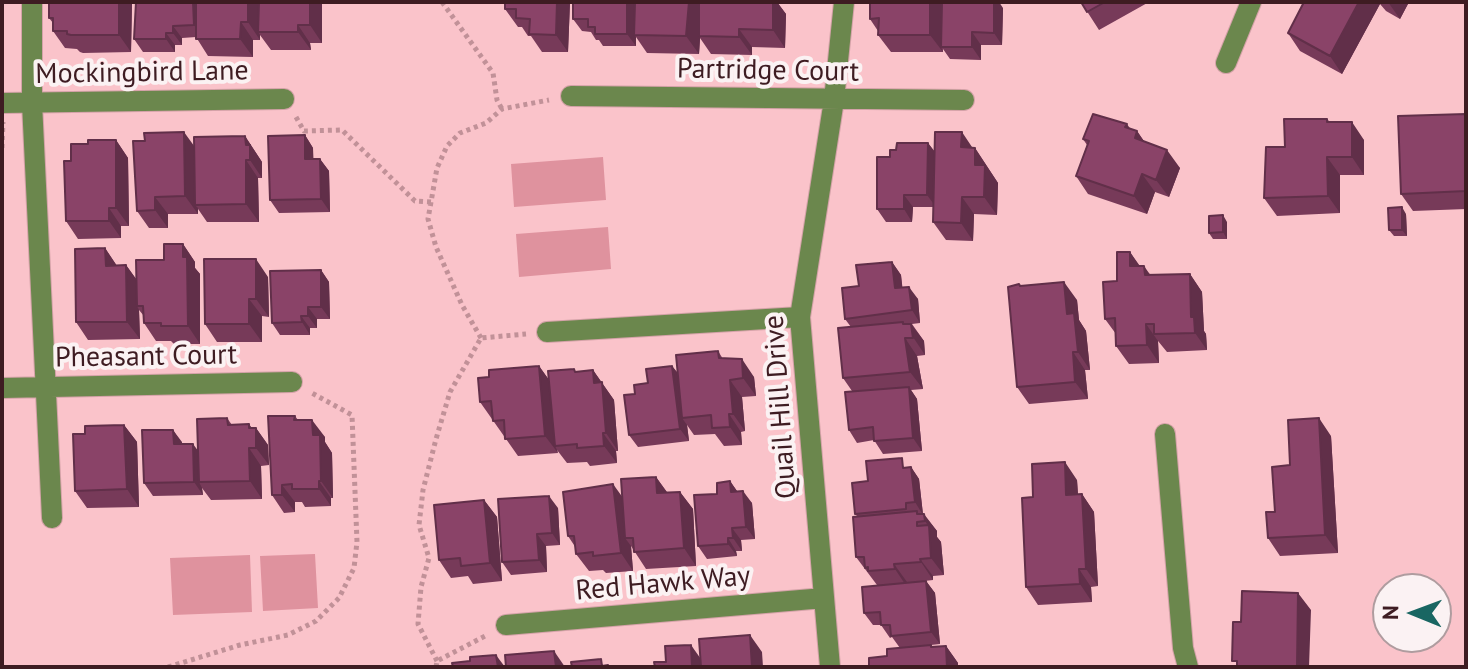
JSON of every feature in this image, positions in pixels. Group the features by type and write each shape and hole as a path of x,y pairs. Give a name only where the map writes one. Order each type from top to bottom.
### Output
{"street":[{"path":"32,2 32,103 52,518"},
{"name":"Quail Hill Drive","path":"830,667 800,317 834,100 844,2"},
{"path":"1226,63 1251,2"},
{"name":"Partridge Court","path":"571,96 964,100"},
{"name":"Mockingbird Lane","path":"2,103 284,99"},
{"path":"547,332 800,317"},
{"name":"Pheasant Court","path":"2,388 292,382"},
{"path":"1165,434 1183,648 1188,667"},
{"name":"Red Hawk Way","path":"506,625 824,598"}],"path":[{"path":"442,2 493,73 497,100 502,109"},
{"path":"481,338 462,305 436,247 428,219 437,168 447,146 460,133 486,123 502,109 571,96"},
{"path":"284,99 304,131 342,130 415,201 431,202"},
{"path":"481,338 547,332"},
{"path":"481,338 450,392 423,490 419,525 429,558 421,587 418,624 436,664 506,625"},
{"path":"169,667 240,645 288,635 316,621 339,598 354,568 357,542 352,415 292,382"}],"shaded area":[{"path":"603,157 606,200 514,207 511,164"},
{"path":"608,227 611,269 519,277 516,234"},
{"path":"315,554 318,608 263,611 260,556"},
{"path":"250,555 252,612 173,615 170,558"}],"building":[{"path":"119,2 119,35 71,35 67,31 53,31 49,3"},
{"path":"136,2 193,2 194,25 173,26 173,33 166,33 166,39 134,39"},
{"path":"196,2 248,2 248,22 241,22 240,39 196,39"},
{"path":"259,2 310,2 310,25 298,25 298,32 258,32"},
{"path":"505,2 557,2 556,35 529,34 530,19 516,18 516,9 505,9"},
{"path":"573,2 627,2 627,34 595,34 595,27 588,27 588,19 573,19"},
{"path":"635,2 689,2 686,36 634,35"},
{"path":"699,2 773,2 773,30 739,29 739,37 699,36"},
{"path":"870,2 930,2 930,35 878,35 879,18 870,19"},
{"path":"942,2 994,2 994,33 972,32 972,47 941,47"},
{"path":"1081,2 1105,2 1087,12"},
{"path":"1304,2 1359,2 1330,56 1288,33"},
{"path":"1093,114 1127,124 1125,127 1137,131 1135,138 1167,150 1156,180 1142,174 1134,196 1076,176 1089,141 1083,139"},
{"path":"1466,114 1466,191 1401,194 1398,116"},
{"path":"1284,119 1352,122 1352,157 1327,157 1328,196 1264,198 1266,147 1285,147"},
{"path":"184,132 185,196 155,197 155,210 137,211 133,141 145,141 144,133"},
{"path":"935,132 962,132 961,147 975,148 975,165 985,165 984,197 962,197 961,223 933,222"},
{"path":"305,135 305,159 320,159 321,199 270,200 268,136"},
{"path":"245,136 246,145 250,145 250,160 246,160 246,204 195,205 194,137"},
{"path":"88,140 116,140 116,208 109,208 109,221 66,221 64,161 71,161 71,144 88,144"},
{"path":"897,143 928,143 927,195 904,195 904,209 877,209 877,157 890,157 890,150 896,150"},
{"path":"1402,207 1402,230 1389,230 1388,208"},
{"path":"1223,215 1223,232 1209,233 1209,216"},
{"path":"164,244 183,244 183,257 187,257 188,326 144,323 143,306 137,306 136,260 164,260"},
{"path":"105,248 106,266 126,265 127,322 76,322 75,249"},
{"path":"1117,252 1130,252 1130,266 1144,266 1145,275 1190,274 1191,317 1194,317 1195,333 1154,334 1154,324 1146,324 1147,345 1116,346 1115,318 1105,319 1103,282 1117,281"},
{"path":"204,259 256,259 256,299 249,299 249,324 205,324"},
{"path":"892,262 895,288 909,287 912,310 845,319 842,288 859,286 856,265"},
{"path":"321,270 321,307 308,307 308,316 301,316 302,322 272,323 270,271"},
{"path":"1064,282 1067,314 1074,313 1078,352 1073,352 1075,382 1017,387 1008,287"},
{"path":"903,322 911,324 913,338 905,338 910,372 843,378 838,328"},
{"path":"718,351 719,358 742,359 743,378 730,380 733,414 729,414 730,427 712,428 711,415 682,418 676,355"},
{"path":"539,366 545,436 505,439 504,420 493,421 491,401 480,402 478,378 489,377 489,370"},
{"path":"672,366 680,429 629,435 624,395 635,394 634,385 648,383 646,369"},
{"path":"574,369 575,372 593,370 594,383 602,382 606,433 603,433 604,446 555,446 548,371"},
{"path":"909,387 913,438 874,441 873,427 849,430 845,392"},
{"path":"268,416 295,416 294,420 312,420 313,435 320,435 319,489 292,489 292,484 282,485 282,495 272,495"},
{"path":"227,418 228,425 249,424 249,428 256,428 256,448 249,448 250,481 199,482 197,419"},
{"path":"1319,418 1325,535 1268,538 1266,512 1275,512 1272,467 1290,465 1288,420"},
{"path":"124,425 127,489 75,491 73,434 85,434 85,426"},
{"path":"142,430 173,430 174,444 193,444 194,482 144,483"},
{"path":"902,458 903,468 911,467 915,502 906,503 906,509 855,514 852,483 868,481 866,461"},
{"path":"1065,462 1066,495 1082,494 1086,569 1079,569 1080,584 1026,587 1022,498 1033,497 1032,464"},
{"path":"656,477 657,493 680,492 684,548 634,552 633,538 625,538 621,479"},
{"path":"730,481 731,492 743,491 746,527 732,528 733,538 728,538 728,544 698,546 694,495 717,494 717,483"},
{"path":"613,484 621,553 576,554 574,536 568,536 563,492"},
{"path":"549,496 552,533 537,534 539,560 502,562 498,499"},
{"path":"484,500 490,563 461,566 460,558 439,560 434,505"},
{"path":"917,511 917,514 924,514 925,521 917,522 917,526 929,525 931,558 894,564 895,569 868,571 864,557 856,557 853,517"},
{"path":"926,581 931,632 891,636 890,625 881,625 880,612 864,613 862,587"},
{"path":"1242,591 1298,593 1297,667 1237,667 1237,661 1232,661 1233,622 1241,622"},
{"path":"750,635 752,667 701,667 699,639"},
{"path":"691,645 692,667 655,667 654,662 666,662 665,646"},
{"path":"946,646 947,667 869,667 869,658 887,656 887,649"},
{"path":"554,651 556,667 506,667 505,655"},
{"path":"496,655 498,667 453,667 452,663 470,661 470,657"},
{"path":"601,659 602,666 609,667 572,667 571,662"}]}
